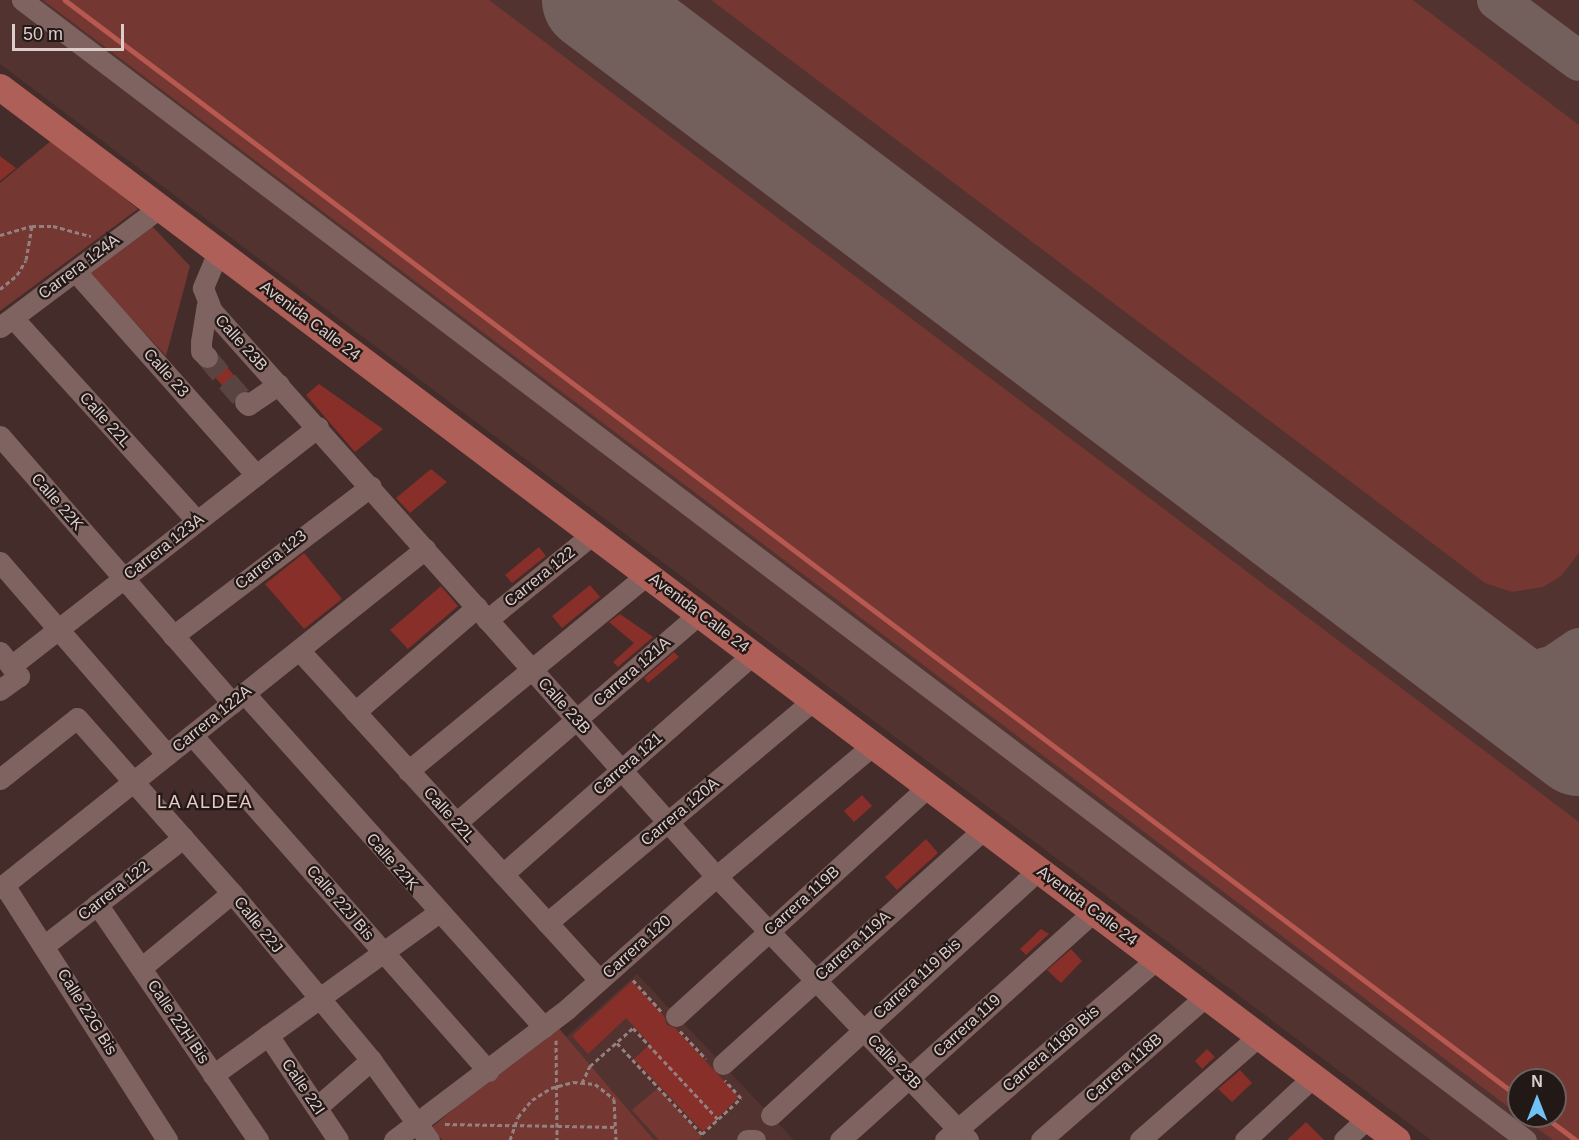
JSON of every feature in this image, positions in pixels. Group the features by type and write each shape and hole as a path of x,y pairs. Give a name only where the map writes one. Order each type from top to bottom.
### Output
{"main road":[{"name":"Avenida Calle 24","path":"0,87 1397,1140"}],"street":[{"path":"22,0 1526,1140"},
{"name":"Carrera 124A","path":"6,322 159,208"},
{"name":"Calle 23B","path":"218,252 203,288 207,305 716,876 910,1078 957,1136"},
{"name":"Calle 23","path":"75,271 256,475"},
{"path":"207,305 201,342 201,351 207,357"},
{"name":"Calle 22L","path":"6,322 197,521"},
{"path":"245,402 248,405 279,384"},
{"name":"Carrera 123A","path":"0,690 10,665 318,427"},
{"name":"Calle 22K","path":"0,436 173,636 238,698 438,913 550,1022"},
{"name":"Carrera 123","path":"173,636 370,486"},
{"name":"Carrera 122","path":"355,712 482,614 593,534"},
{"name":"Carrera 122A","path":"2,887 425,549"},
{"path":"0,562 167,755"},
{"path":"408,771 647,575"},
{"name":"Carrera 121A","path":"456,823 699,614"},
{"name":"Calle 22L","path":"299,650 599,980"},
{"name":"Carrera 121","path":"503,874 753,654"},
{"name":"Carrera 120A","path":"547,923 814,700"},
{"name":"Calle 22J","path":"0,779 77,718 232,893 371,1060 429,1140"},
{"name":"Calle 22J Bis","path":"192,735 488,1071"},
{"name":"Carrera 120","path":"394,1140 550,1022 716,876 873,745"},
{"name":"Carrera 119B","path":"671,1017 928,786"},
{"name":"Carrera 119A","path":"717,1067 984,829"},
{"name":"Carrera 122","path":"45,945 183,838"},
{"name":"Carrera 119 Bis","path":"771,1115 862,1029 1038,870"},
{"name":"Calle 22G Bis","path":"2,887 45,945 167,1140"},
{"path":"141,968 232,893"},
{"name":"Calle 22H Bis","path":"97,904 258,1140"},
{"name":"Carrera 119","path":"840,1140 1094,911"},
{"path":"213,1075 438,913"},
{"name":"Carrera 118B Bis","path":"957,1136 1157,959"},
{"name":"Carrera 118B","path":"1041,1140 1206,996"},
{"name":"Calle 22I","path":"268,1035 338,1140"},
{"path":"1142,1140 1259,1036"},
{"path":"317,1107 371,1060"},
{"path":"1245,1140 1314,1077"},
{"path":"1344,1140 1368,1118"},
{"path":"747,1140 755,1140"}],"path":[{"path":"0,289 17,275 26,260 32,226"},
{"path":"0,235 32,226 75,229 111,244"},
{"path":"617,1043 702,1134 741,1098 717,1067 633,980"},
{"path":"550,1022 557,1086 557,1140"},
{"path":"582,1083 590,1066 634,1028 718,1119"},
{"path":"510,1140 515,1127 532,1100 557,1086 582,1083 595,1084 614,1099 616,1140"},
{"path":"417,1123 515,1127 616,1127"}],"shaded area":[{"path":"0,0 1579,0 1579,1140 1431,1140 0,64"},
{"path":"43,0 489,0 1579,822 1579,1140 1553,1140 1537,1128 1567,1128 1567,1068 1507,1068 1507,1106"},
{"path":"711,0 1413,0 1579,125 1579,553 1561,576 1543,587 1512,592 1485,583"},
{"path":"52,140 138,209 0,311 0,183"},
{"path":"152,226 190,266 166,356 89,273"},
{"path":"637,974 794,1140 654,1140 566,1037"},
{"path":"556,1025 654,1140 442,1140 432,1127"},
{"path":"658,1088 702,1137 699,1140 659,1140 632,1110"}],"building":[{"path":"0,156 16,168 0,181"},
{"path":"219,358 247,390 233,398 208,369 216,366"},
{"path":"319,384 383,429 355,452 306,395"},
{"path":"431,469 447,482 410,513 396,498"},
{"path":"539,547 546,556 512,583 505,575"},
{"path":"304,553 342,599 304,629 265,584"},
{"path":"590,585 600,597 562,628 552,616"},
{"path":"441,586 458,606 408,649 390,630"},
{"path":"620,614 653,637 618,667 613,662 634,643 609,622"},
{"path":"674,652 679,657 648,683 644,678"},
{"path":"862,795 872,806 854,822 844,811"},
{"path":"926,839 938,853 897,890 885,877"},
{"path":"1041,929 1049,934 1026,955 1020,949"},
{"path":"1071,949 1082,961 1061,983 1047,970"},
{"path":"632,981 664,1016 667,1025 675,1028 739,1097 703,1132 634,1059 650,1044 626,1018 588,1054 572,1036"},
{"path":"1207,1049 1215,1057 1202,1069 1195,1061"},
{"path":"1240,1070 1252,1083 1232,1102 1218,1089"},
{"path":"1306,1122 1324,1140 1287,1140"}],"waterway":[{"path":"65,0 1507,1088"},
{"path":"1560,1128 1576,1140"}],"taxiway":[{"path":"1497,0 1579,61"},
{"path":"1469,662 1495,673 1519,674 1552,666 1579,648"},
{"path":"1579,664 1573,695 1579,728"}],"runway":[{"path":"593,0 1579,745"}],"tunnel":[{"path":"207,357 245,402"}],"district":[{"name":"LA ALDEA","path":"205,802"}]}
